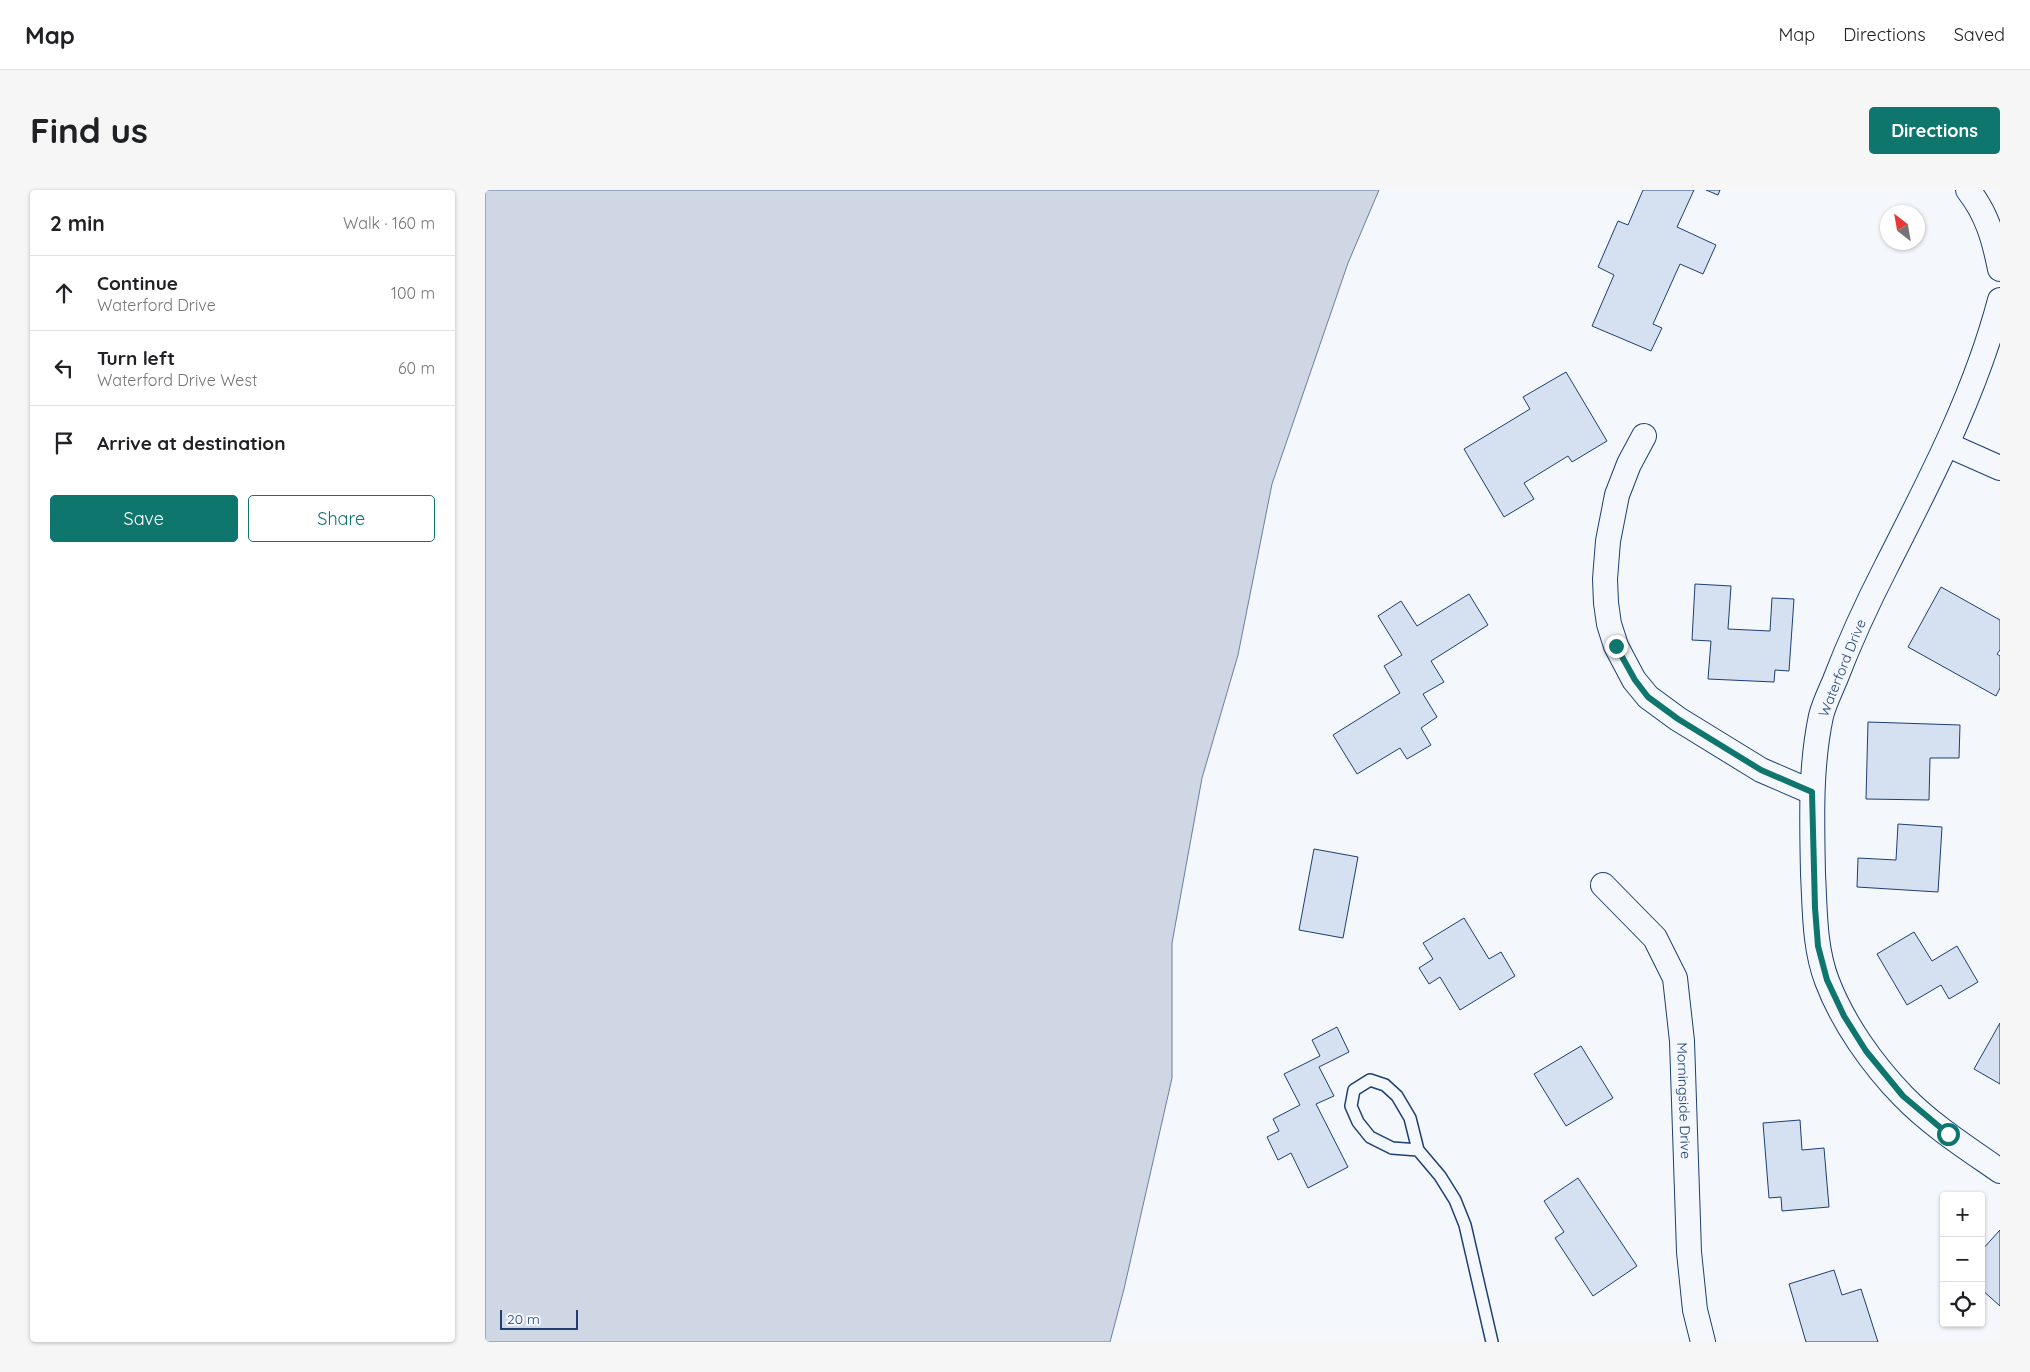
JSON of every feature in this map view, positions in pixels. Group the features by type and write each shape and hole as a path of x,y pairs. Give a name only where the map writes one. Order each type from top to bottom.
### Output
{"street":[{"path":"1968,190 1982,207 1993,238 2000,269"},
{"name":"Waterford Drive","path":"2000,300 1977,374 1948,444 1873,593 1843,659 1821,715 1812,792 1815,908 1818,946 1827,980 1844,1016 1866,1051 1903,1096 1948,1134 2000,1172"},
{"path":"1644,436 1629,464 1617,494 1609,541 1605,579 1606,603 1609,624 1616,646 1635,680 1648,697 1678,719 1761,770 1812,792"},
{"path":"1948,444 2000,468"},
{"name":"Morningside Drive","path":"1603,885 1655,938 1675,978 1682,1041 1689,1252 1695,1310 1703,1342"}],"lane":[{"path":"1418,1150 1392,1148 1370,1137 1358,1122 1351,1106 1355,1090 1371,1080 1385,1085 1397,1096 1410,1118 1418,1150 1440,1176 1455,1200 1465,1225 1492,1342"}],"shaded area":[{"path":"485,190 1379,190 1348,263 1272,484 1238,655 1202,778 1172,943 1172,1078 1124,1289 1110,1342 485,1342"}],"building":[{"path":"1643,190 1694,190 1677,227 1716,245 1703,274 1680,264 1653,324 1662,328 1651,351 1592,326 1614,275 1598,267 1618,221 1628,225"},
{"path":"1706,190 1720,190 1718,195"},
{"path":"1566,372 1607,441 1572,462 1568,456 1524,483 1534,499 1504,517 1464,449 1530,409 1523,397"},
{"path":"1695,584 1731,586 1728,629 1770,631 1772,598 1794,599 1789,671 1775,670 1774,682 1708,679 1711,641 1692,640"},
{"path":"1941,587 2000,620 2000,650 1997,654 2000,656 2000,688 1996,696 1908,647"},
{"path":"1469,594 1488,625 1431,661 1444,682 1423,694 1437,717 1421,728 1431,745 1407,759 1400,748 1357,774 1333,735 1400,693 1384,666 1402,655 1378,616 1401,601 1417,626"},
{"path":"1868,722 1960,725 1959,758 1930,758 1929,800 1866,799"},
{"path":"1898,824 1942,827 1938,892 1857,887 1858,858 1896,860"},
{"path":"1314,849 1358,857 1343,938 1299,930"},
{"path":"1464,918 1489,959 1501,952 1515,976 1460,1010 1440,977 1429,984 1419,968 1433,959 1423,943"},
{"path":"1914,932 1932,961 1957,946 1978,982 1949,999 1941,985 1907,1005 1877,954"},
{"path":"2000,1023 2000,1084 1974,1069"},
{"path":"1337,1027 1349,1052 1319,1067 1334,1096 1316,1104 1348,1167 1308,1188 1291,1153 1278,1160 1267,1137 1279,1131 1273,1119 1300,1105 1284,1074 1320,1056 1312,1040"},
{"path":"1581,1046 1613,1098 1566,1126 1534,1074"},
{"path":"1800,1120 1802,1150 1824,1148 1829,1207 1782,1211 1781,1197 1769,1198 1763,1123"},
{"path":"1578,1178 1637,1266 1593,1296 1555,1238 1564,1232 1544,1201"},
{"path":"2000,1230 2000,1306 1985,1293 1985,1247"},
{"path":"1834,1270 1842,1295 1861,1289 1878,1342 1806,1342 1789,1284"}],"route":[{"path":"1616,646 1635,680 1648,697 1678,719 1761,770 1812,792 1815,908 1818,946 1827,980 1844,1016 1866,1051 1903,1096 1948,1134"}]}
